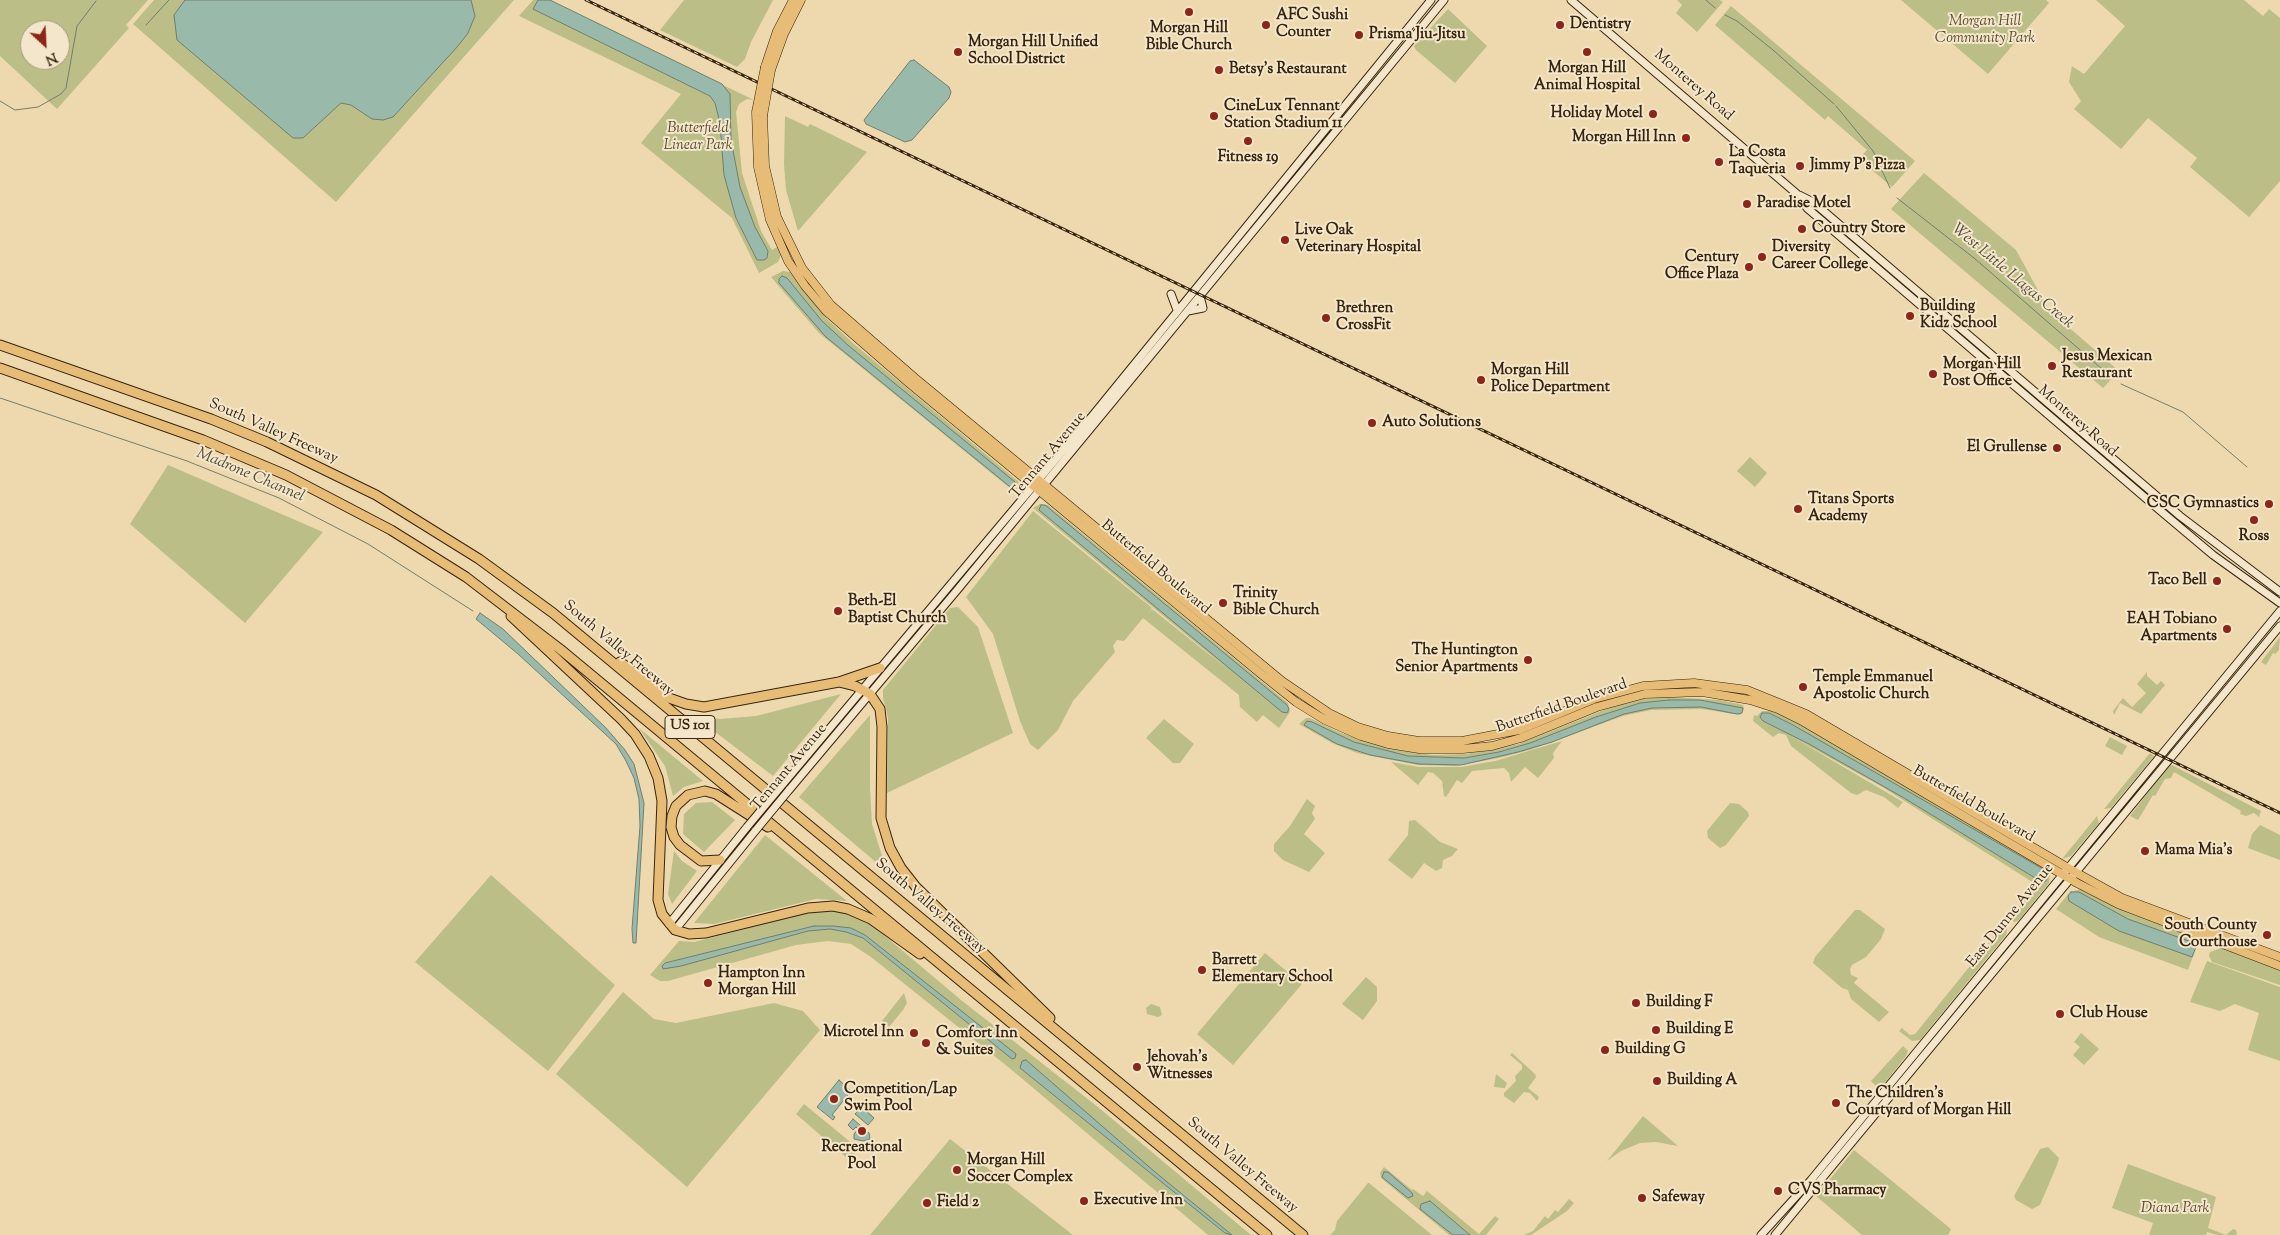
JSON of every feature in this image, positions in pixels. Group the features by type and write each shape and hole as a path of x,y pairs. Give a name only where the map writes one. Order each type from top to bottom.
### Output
{"highway":[{"name":"South Valley Freeway","path":"0,345 211,419 323,468 376,496 498,572 553,613 1303,1235"},
{"name":"US 101","path":"0,368 203,440 286,475 391,530 492,595 806,852 1267,1235"},
{"path":"492,595 628,727 649,756 658,778 662,801 658,900 662,914 672,927 689,934 706,933 808,908 840,907 863,915 877,923 981,997"},
{"path":"553,613 661,692 686,704 704,707 727,704 839,682 880,668"},
{"path":"839,682 866,692 880,709 882,721 881,818 887,841 897,862 916,887 1050,1018 1066,1038"},
{"path":"720,860 707,862 698,859 680,845 672,832 672,816 676,806 693,792 704,791 716,794 806,852"}],"main road":[{"name":"Butterfield Boulevard","path":"793,0 777,31 760,114 765,166 772,201 789,245 815,287 843,318 1038,485 1292,689 1323,710 1358,727 1404,739 1462,741 1519,730 1594,699 1626,690 1678,683 1736,688 1765,696 1806,714 2132,910 2280,966"},
{"name":"Butterfield Boulevard","path":"768,68 801,0"},
{"name":"Tennant Avenue","path":"1135,369 1212,266 1431,0"},
{"name":"Tennant Avenue","path":"672,927 720,860 747,827 786,787 1135,369 1188,312 1444,0"},
{"name":"Monterey Road","path":"1571,0 1797,194 1807,208 2018,390 2183,530 2280,603"},
{"name":"Monterey Road","path":"1797,194 1813,202 2199,532 2280,592"},
{"path":"1221,271 1219,267 1223,260 1222,256"},
{"path":"1212,266 1216,269 1212,275 1214,280"},
{"path":"1171,294 1178,310"},
{"path":"1180,320 1180,314 1185,306 1183,303"},
{"path":"2018,390 2021,387 2031,389"},
{"name":"Tennant Avenue","path":"866,692 880,668 1038,485"},
{"name":"East Dunne Avenue","path":"1775,1235 1899,1086 2069,873 2134,787 2280,611"},
{"name":"East Dunne Avenue","path":"1761,1235 1811,1180 1917,1051 2069,873 2138,797 2280,626"},
{"name":"Tennant Avenue","path":"672,927 756,830 786,787"},
{"path":"2134,787 2138,797"},
{"name":"Butterfield Boulevard","path":"2069,873 2122,898 2280,957"},
{"path":"1899,1086 1900,1077 1918,1055 1917,1051"},
{"path":"1852,1143 1860,1121"},
{"path":"1798,1208 1798,1202 1810,1188 1811,1180 1826,1175"}],"green space":[{"path":"0,0 148,0 126,25 129,28 57,109 0,56"},
{"path":"154,0 514,0 336,202 133,24"},
{"name":"Butterfield Linear Park","path":"533,0 546,0 754,100 747,99 739,104 736,112 742,173 761,231 772,250 777,247 781,255 778,262 759,273 732,218 641,143 681,94 519,16"},
{"path":"684,0 773,0 751,42 745,59 737,67 660,30"},
{"path":"1677,0 1720,0 1723,2 1697,32 1676,13 1682,5"},
{"name":"Morgan Hill Community Park","path":"1901,0 2046,0 2049,3 1988,74"},
{"path":"2096,0 2244,0 2263,16 2269,9 2280,18 2280,181 2249,217 2190,167 2197,158 2148,118 2121,149 2074,109 2081,101 2069,82 2072,66 2084,74 2125,26"},
{"path":"1731,6 1915,161 1892,187 1859,159 1867,150 1828,116 1825,120 1715,25"},
{"path":"1448,9 1487,46 1455,83 1416,50 1414,46"},
{"path":"785,116 808,127 810,124 867,152 798,231 786,190 784,164"},
{"path":"1924,173 2016,250 2049,310 2119,371 2103,388 1891,209"},
{"path":"783,271 790,272 826,318 853,343 1019,482 1016,493 819,333 771,277"},
{"path":"1750,457 1767,473 1755,487 1737,471"},
{"path":"168,465 323,532 245,623 130,524"},
{"path":"1040,504 1048,505 1288,703 1290,712 1279,728 1263,715 1257,722 1240,707 1239,695 1143,618 1124,641 1117,640 1113,646 1115,652 1073,701 1058,730 1038,750 1030,744 1020,721 993,634 966,597 1033,511 1152,608 1147,615 1152,609 1231,672 1033,508"},
{"path":"958,607 978,627 1013,733 887,793 888,718 883,690 950,608"},
{"path":"2280,637 2279,650 2275,654 2273,653 2266,665 2261,662"},
{"path":"2147,672 2147,676 2157,685 2161,681 2165,685 2141,714 2120,703 2114,715 2113,711 2123,698 2132,707 2146,693 2137,684"},
{"path":"841,694 773,776 693,715 720,719 756,716"},
{"path":"1671,697 1720,700 1743,705 1744,709 1740,715 1702,709 1651,710 1623,716 1530,750 1455,766 1417,765 1357,753 1332,743 1299,724 1306,718 1310,718 1341,733 1390,749 1433,755 1466,754 1519,744 1614,706 1643,699"},
{"path":"1762,711 1773,711 1793,720 2047,869 2050,874 2049,883 2019,920 2015,922 2008,920 2037,885 1884,788 1789,735 1903,802 1898,808 1884,797 1866,790 1857,795 1851,793 1791,746 1786,735 1779,733 1773,737 1753,721 1754,715 1757,716"},
{"path":"870,715 872,824 883,859 904,886 799,797"},
{"path":"1164,719 1194,744 1180,763 1173,763 1146,738"},
{"path":"639,728 703,781 684,787 673,796 665,766"},
{"path":"2110,737 2127,746 2122,755 2105,746"},
{"path":"1562,741 1553,753 1554,758 1538,778 1525,767 1511,782 1509,773 1504,768 1472,771 1462,783 1457,780 1446,797 1444,796 1442,781 1433,773 1428,772 1418,785 1391,762 1419,767 1461,767 1495,761"},
{"path":"2150,753 2154,756 2111,808 2104,809"},
{"path":"2170,764 2261,811 2259,817 2254,813 2246,816 2240,814 2241,811 2174,772 2171,778 2165,779 2155,796 2153,795 2138,820 2130,816"},
{"path":"1307,799 1315,806 1312,813 1315,819 1304,834 1325,853 1309,872 1283,860 1274,851 1274,844 1290,826"},
{"path":"712,802 735,820 704,852 683,834 684,814 696,803"},
{"path":"1730,803 1739,804 1748,812 1749,816 1726,845 1720,848 1708,838 1707,831"},
{"path":"2097,816 2099,823 2071,856 2062,859"},
{"path":"1415,820 1440,842 1458,849 1452,856 1443,860 1442,868 1436,871 1424,863 1412,879 1388,860 1408,835 1409,821"},
{"path":"2260,825 2280,835 2280,860 2248,848 2252,834"},
{"path":"765,835 847,901 816,899 714,924 694,923"},
{"path":"674,851 682,861 697,871 672,904 668,894"},
{"path":"491,875 615,985 548,1071 415,962"},
{"path":"2081,889 2132,914 2195,938 2197,946 2188,970 2099,937 2056,909 2070,892"},
{"path":"831,910 852,914 872,925 961,1000 1098,1107 1251,1235 1208,1235 1013,1071 871,957 851,944 828,941 796,945 668,981 660,981 650,975 679,941 694,942 810,912"},
{"path":"1855,910 1860,910 1885,929 1881,939 1866,957 1852,965 1850,969 1851,975 1858,978 1854,983 1889,1012 1879,1022 1851,999 1848,990 1842,988 1813,963 1815,957"},
{"path":"2004,924 2007,929 2006,935 1920,1040 1912,1041 1899,1031 1902,1028 1910,1035 1915,1034"},
{"path":"2221,948 2280,970 2280,985 2212,962 2209,956 2210,952"},
{"path":"1265,953 1302,984 1233,1065 1197,1034"},
{"path":"2207,961 2280,987 2280,1061 2248,1050 2259,1013 2235,1004 2220,1011 2190,1002"},
{"path":"1366,977 1377,987 1377,1001 1363,1020 1342,1004"},
{"path":"623,992 654,1019 676,1023 774,1003 803,1011 820,1030 687,1187 556,1074"},
{"path":"904,993 907,1003 889,1027 882,1021"},
{"path":"1151,1004 1160,1007 1162,1015 1158,1017 1147,1014 1146,1008"},
{"path":"2081,1033 2099,1049 2084,1065 2073,1055 2080,1047 2074,1042"},
{"path":"1903,1046 1908,1051 1906,1056 1883,1085 1876,1086 1871,1081"},
{"path":"1512,1053 1535,1074 1536,1077 1528,1088 1539,1097 1537,1101 1530,1093 1524,1092 1514,1103 1504,1096 1504,1093 1516,1081 1515,1076 1522,1069 1522,1065 1510,1055"},
{"path":"1496,1074 1507,1083 1505,1088 1494,1087"},
{"path":"804,1104 859,1149 849,1160 796,1114"},
{"path":"1643,1116 1678,1146 1656,1142 1640,1143 1621,1151 1607,1161"},
{"name":"Morgan Hill Soccer Complex","path":"950,1139 1073,1235 870,1235"},
{"path":"2048,1147 2059,1158 2040,1205 2032,1209 2016,1200 2014,1196 2040,1149"},
{"path":"1854,1150 1951,1229 1948,1235 1862,1235 1816,1196"},
{"name":"Diana Park","path":"2128,1164 2216,1197 2208,1228 2226,1235 2207,1232 2206,1235 2149,1235 2153,1223 2112,1208"},
{"path":"1384,1167 1412,1190 1423,1196 1427,1191 1479,1234 1495,1216 1499,1219 1486,1235 1449,1235 1381,1178 1380,1173"},
{"path":"1368,1183 1432,1235 1330,1235 1335,1230 1337,1221"},
{"path":"1569,1199 1574,1203 1567,1211 1531,1235 1524,1235 1533,1231 1545,1216 1548,1219 1555,1210 1558,1212"},
{"path":"2233,1229 2236,1230 2237,1235 2226,1235"}],"shaded area":[{"path":"185,0 471,0 475,16 468,33 458,46 393,117 383,120 372,119 351,105 341,103 303,138 293,138 177,40 174,15"},
{"path":"538,0 550,0 722,84 730,94 731,140 740,187 755,227 768,251 767,258 757,260 736,218 724,175 720,123 715,103 710,96 533,9"},
{"path":"914,60 949,87 951,92 949,98 912,140 905,142 866,124 864,120 910,61"},
{"path":"782,276 787,278 822,321 849,346 1015,482 1014,490 826,337 779,283 779,279"},
{"path":"1041,505 1045,505 1287,705 1289,709 1287,713 1282,712 1039,510"},
{"path":"480,613 503,629 606,728 634,764 644,803 636,943 633,943 632,929 640,826 639,799 634,778 626,761 616,744 518,654 476,619"},
{"path":"1669,700 1700,700 1743,708 1742,713 1737,714 1701,707 1652,708 1624,714 1552,742 1461,765 1419,764 1370,755 1337,744 1304,725 1307,721 1312,722 1354,742 1408,756 1464,758 1499,752 1530,743 1596,717 1640,703"},
{"path":"1762,713 1769,713 1793,725 2043,869 2047,873 2047,879 2045,882 2040,881 1904,798 1809,744 1763,721 1760,717"},
{"path":"2071,892 2079,892 2128,919 2197,944 2192,957 2119,931 2069,901 2068,896"},
{"path":"814,926 851,928 865,935 1016,1054 1015,1058 1012,1059 863,938 846,932 830,929 808,931 681,966 663,969 662,966 665,963"},
{"path":"1026,1060 1155,1172 1232,1235 1225,1233 1020,1068 1022,1061"},
{"name":"Competition/Lap Swim Pool","path":"839,1080 851,1091 832,1115 835,1117 833,1120 817,1107"},
{"path":"862,1107 874,1118 868,1125 855,1114"},
{"name":"Recreational Pool","path":"853,1119 869,1133 870,1139 863,1141 854,1139 854,1134 858,1129 856,1127 853,1130 848,1125"},
{"path":"1384,1172 1388,1172 1413,1196 1408,1198 1382,1177"},
{"path":"1430,1201 1470,1235 1453,1235 1420,1209 1421,1204"}],"waterway":[{"path":"146,25 169,0"},
{"name":"West Little Llagas Creek","path":"1706,0 1715,8"},
{"path":"0,101 15,110 38,107 61,94 66,88 77,26 96,1"},
{"name":"West Little Llagas Creek","path":"1725,15 1737,21 1773,50 1834,104"},
{"name":"West Little Llagas Creek","path":"1836,106 1873,151 1890,188"},
{"name":"West Little Llagas Creek","path":"1897,198 1974,258 2110,376"},
{"name":"West Little Llagas Creek","path":"2121,384 2183,412 2247,467"},
{"name":"Madrone Channel","path":"0,398 187,461 279,498 368,544 473,611"}],"railway":[{"path":"586,0 2280,813"}],"place":[{"name":"Morgan Hill Bible Church","path":"1189,12"},
{"name":"AFC Sushi Counter","path":"1266,25"},
{"name":"Dentistry","path":"1560,25"},
{"name":"Prisma Jiu-Jitsu","path":"1359,35"},
{"name":"Morgan Hill Unified School District","path":"958,52"},
{"name":"Morgan Hill Animal Hospital","path":"1587,52"},
{"name":"Betsy’s Restaurant","path":"1219,70"},
{"name":"Holiday Motel","path":"1653,114"},
{"name":"CineLux Tennant Station Stadium 11","path":"1214,116"},
{"name":"Morgan Hill Inn","path":"1686,138"},
{"name":"Fitness 19","path":"1248,141"},
{"name":"La Costa Taqueria","path":"1719,162"},
{"name":"Jimmy P's Pizza","path":"1800,166"},
{"name":"Paradise Motel","path":"1747,204"},
{"name":"Country Store","path":"1802,229"},
{"name":"Live Oak Veterinary Hospital","path":"1285,240"},
{"name":"Diversity Career College","path":"1762,257"},
{"name":"Century Office Plaza","path":"1749,267"},
{"name":"Building Kidz School","path":"1910,316"},
{"name":"Brethren CrossFit","path":"1326,318"},
{"name":"Jesus Mexican Restaurant","path":"2052,366"},
{"name":"Morgan Hill Post Office","path":"1933,374"},
{"name":"Morgan Hill Police Department","path":"1481,380"},
{"name":"Auto Solutions","path":"1372,423"},
{"name":"El Grullense","path":"2057,448"},
{"name":"CSC Gymnastics","path":"2269,504"},
{"name":"Titans Sports Academy","path":"1798,509"},
{"name":"Ross","path":"2254,520"},
{"name":"Taco Bell","path":"2217,581"},
{"name":"Trinity Bible Church","path":"1223,603"},
{"name":"Beth-El Baptist Church","path":"838,611"},
{"name":"EAH Tobiano Apartments","path":"2227,629"},
{"name":"The Huntington Senior Apartments","path":"1528,660"},
{"name":"Temple Emmanuel Apostolic Church","path":"1803,687"},
{"name":"Mama Mia's","path":"2145,851"},
{"name":"South County Courthouse","path":"2267,935"},
{"name":"Barrett Elementary School","path":"1202,970"},
{"name":"Hampton Inn Morgan Hill","path":"708,983"},
{"name":"Building F","path":"1636,1003"},
{"name":"Club House","path":"2060,1014"},
{"name":"Building E","path":"1656,1030"},
{"name":"Microtel Inn","path":"914,1033"},
{"name":"Comfort Inn & Suites","path":"926,1043"},
{"name":"Building G","path":"1605,1050"},
{"name":"Jehovah's Witnesses","path":"1137,1067"},
{"name":"Building A","path":"1657,1081"},
{"name":"Competition/Lap Swim Pool","path":"834,1099"},
{"name":"The Children's Courtyard of Morgan Hill","path":"1836,1103"},
{"name":"Recreational Pool","path":"862,1131"},
{"name":"Morgan Hill Soccer Complex","path":"957,1170"},
{"name":"CVS Pharmacy","path":"1778,1191"},
{"name":"Safeway","path":"1642,1198"},
{"name":"Executive Inn","path":"1084,1201"},
{"name":"Field 2","path":"927,1203"}]}
